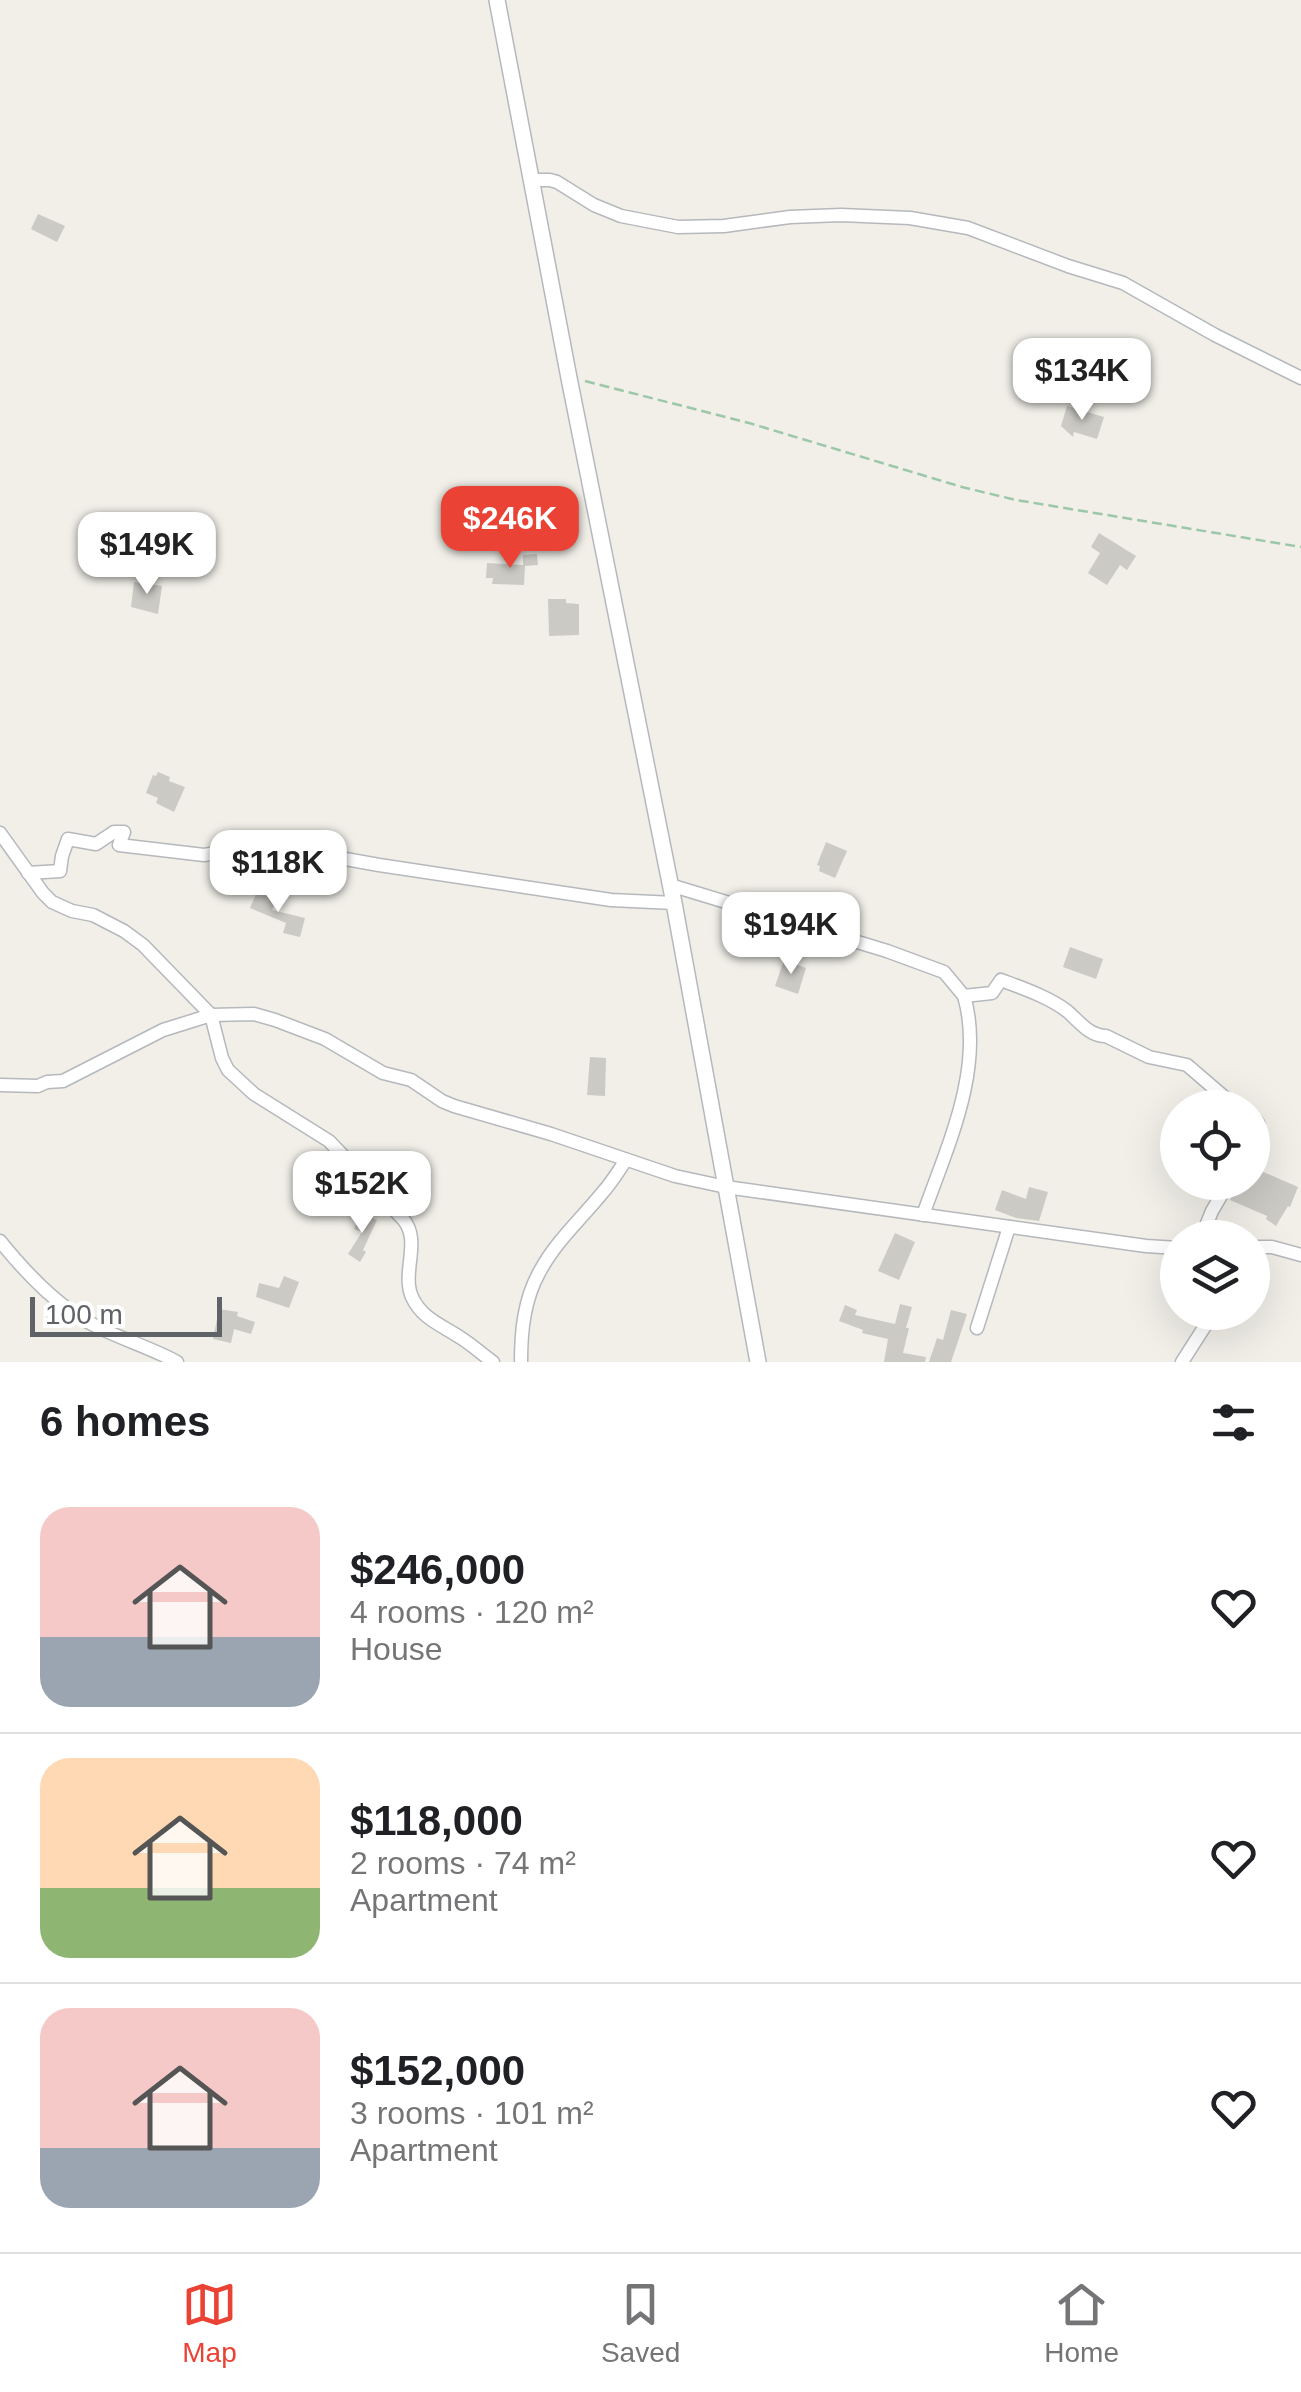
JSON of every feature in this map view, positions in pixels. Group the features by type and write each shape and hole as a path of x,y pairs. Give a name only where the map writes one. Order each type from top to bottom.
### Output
{"street":[{"path":"497,0 568,378 674,903 758,1362"},
{"path":"532,180 557,182 621,216 678,227 840,215 910,218 968,228 1123,283 1301,378"},
{"path":"28,873 60,871 68,840 96,844 114,832 124,832 118,845 204,855 250,842 610,900 674,903"},
{"path":"0,833 52,902 93,915 134,938 210,1014 228,1070 254,1094 329,1141 410,1227 410,1294 427,1318 493,1362"},
{"path":"670,885 944,972 964,996 970,1016 966,1081 924,1215"},
{"path":"964,996 992,993 1001,980 1064,1008 1100,1037 1106,1036 1149,1057 1187,1066 1215,1090"},
{"path":"0,1085 38,1086 63,1081 163,1030 210,1014 254,1014 326,1039 383,1073 411,1080 454,1106 675,1176 726,1187 1160,1246"},
{"path":"521,1362 522,1329 538,1274 626,1160"},
{"path":"977,1328 1009,1227"},
{"path":"0,1241 17,1262 72,1312 178,1362"},
{"path":"1270,1247 1301,1255"},
{"path":"1182,1362 1202,1330"}],"path":[{"path":"568,378 749,423 1016,500 1301,547"}],"building":[{"path":"38,214 65,226 57,242 31,229"},
{"path":"1067,406 1104,417 1097,439 1074,432 1073,437 1061,426"},
{"path":"1099,533 1136,556 1127,570 1120,565 1107,585 1088,573 1100,553 1091,547"},
{"path":"537,554 538,565 525,566 524,585 492,584 493,578 486,578 487,563 523,565 523,555"},
{"path":"134,582 162,586 158,614 131,607"},
{"path":"548,599 579,604 579,635 549,636"},
{"path":"158,772 185,787 174,812 146,793"},
{"path":"826,842 847,851 835,878 819,871 817,865"},
{"path":"257,892 276,900 272,910 305,918 300,937 283,933 286,923 250,908"},
{"path":"1070,947 1103,959 1096,979 1063,967"},
{"path":"784,960 806,968 798,994 775,986"},
{"path":"590,1057 606,1058 605,1096 587,1095"},
{"path":"1270,1175 1298,1187 1276,1226 1267,1216 1230,1200 1270,1200"},
{"path":"1029,1187 1048,1192 1039,1221 995,1210 1002,1190 1026,1199"},
{"path":"361,1213 377,1220 360,1262 348,1254 362,1232 354,1229"},
{"path":"895,1233 915,1242 899,1280 878,1271"},
{"path":"284,1276 299,1282 289,1308 256,1297 259,1283 279,1288"},
{"path":"900,1304 912,1307 903,1353 926,1357 925,1362 884,1362 888,1339 862,1333 863,1330 839,1321 845,1305 857,1310 855,1315 895,1324"},
{"path":"219,1309 238,1312 237,1316 255,1322 251,1334 234,1329 231,1343 213,1339"},
{"path":"951,1310 967,1314 951,1362 929,1362 937,1338 943,1340"}]}
